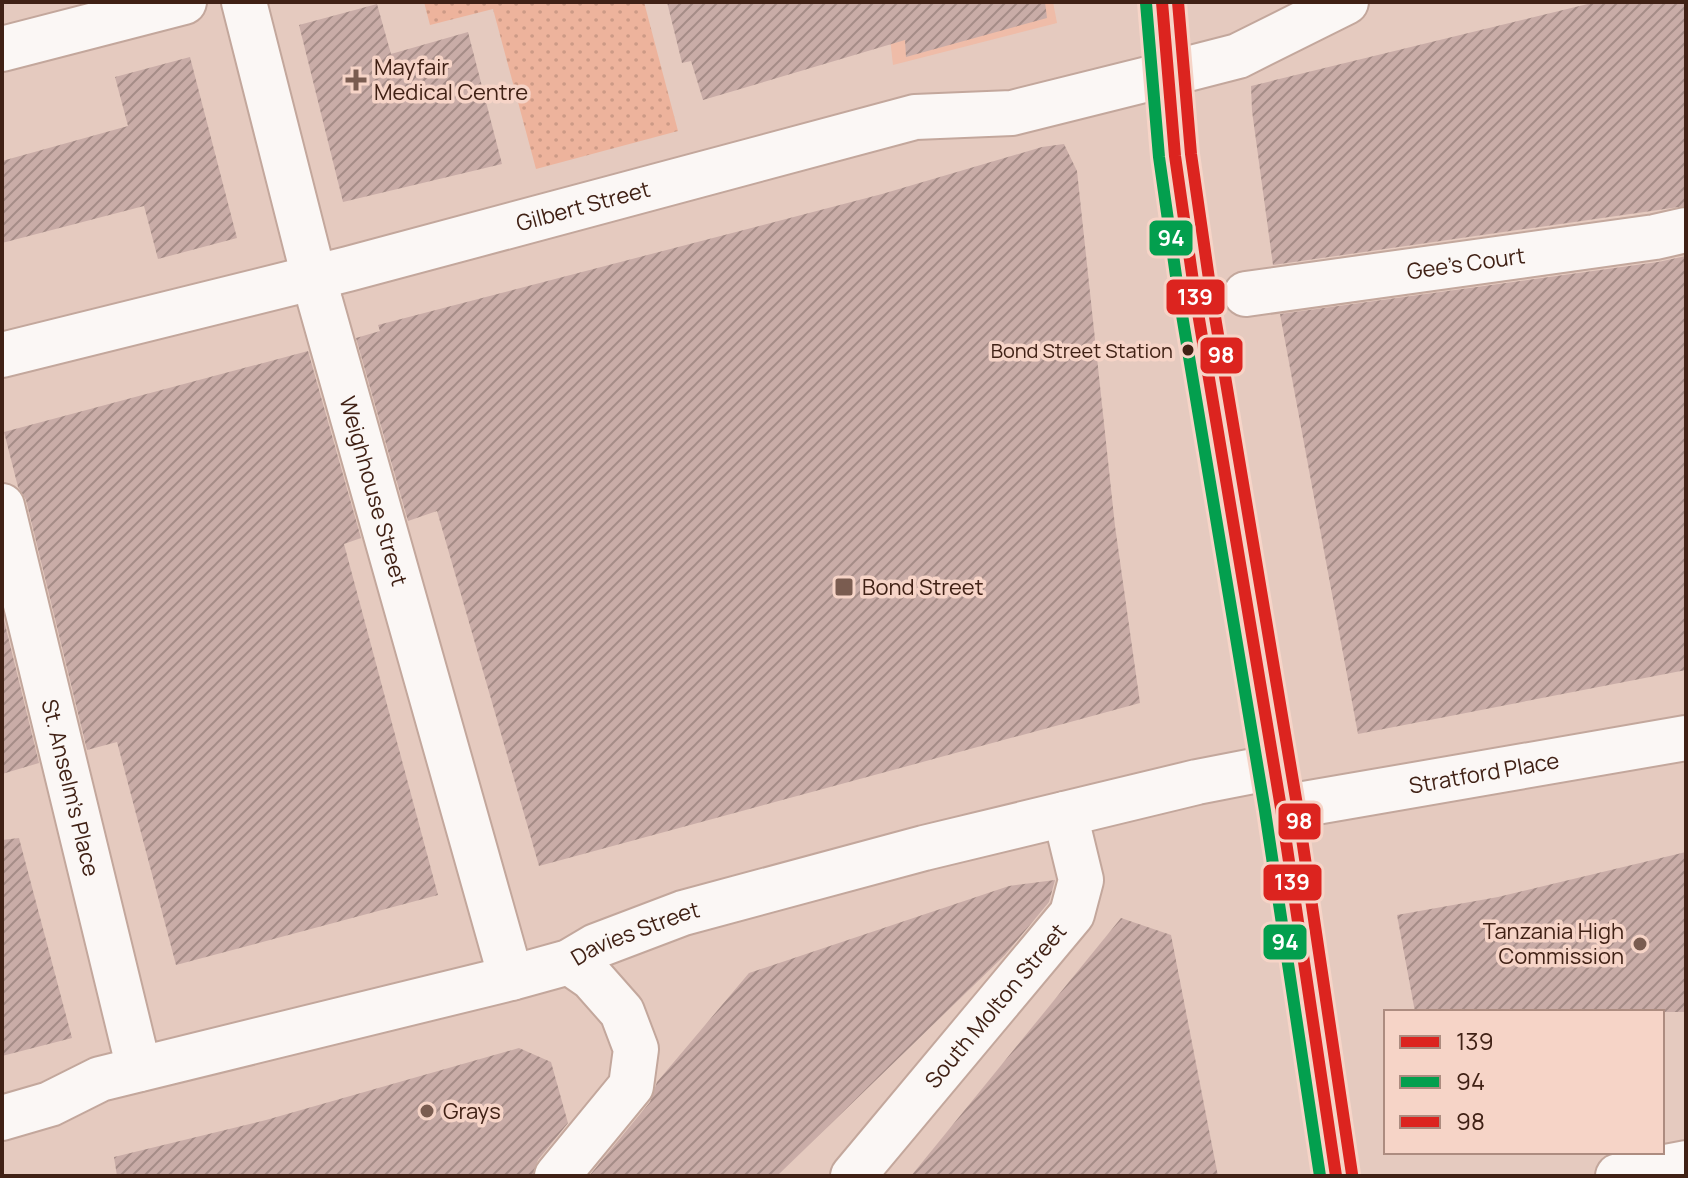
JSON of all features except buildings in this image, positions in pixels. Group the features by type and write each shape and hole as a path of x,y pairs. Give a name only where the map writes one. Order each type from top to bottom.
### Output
{"main road":[{"path":"1162,2 1175,156 1201,338 1277,788 1336,1176"}],"street":[{"path":"2,49 184,2"},
{"name":"Weighhouse Street","path":"244,2 313,277 511,978"},
{"name":"Gilbert Street","path":"2,355 313,277 915,117 1012,113 1238,56 1346,2"},
{"name":"Gee's Court","path":"1246,294 1655,237 1686,230"},
{"name":"St. Anselm's Place","path":"2,506 139,1069"},
{"name":"Stratford Place","path":"1277,788 1686,738"},
{"name":"Davies Street","path":"2,1118 50,1104 100,1079 569,962 596,946 683,913 924,848 1197,782 1277,788"},
{"name":"South Molton Street","path":"853,1176 1072,914 1081,880 1065,814"},
{"path":"557,1176 631,1086 636,1049 622,1012 592,978 569,962"},
{"path":"1618,1176 1686,1163"}],"shaded area":[{"path":"424,2 644,2 678,131 536,169 493,9 430,25"},
{"path":"886,2 1053,2 1057,23 893,65"}],"transit line":[{"name":"139","path":"1162,2 1175,156 1195,295 1281,808 1336,1176"},
{"name":"98","path":"1178,2 1191,154 1211,293 1297,805 1352,1174"},
{"name":"94","path":"1146,3 1159,157 1179,297 1265,811 1320,1176"}],"place":[{"name":"Mayfair Medical Centre","path":"356,80"},
{"name":"Bond Street Station","path":"1188,350"},
{"name":"Bond Street","path":"844,587"},
{"name":"Tanzania High Commission","path":"1640,944"},
{"name":"Grays","path":"427,1111"}]}
